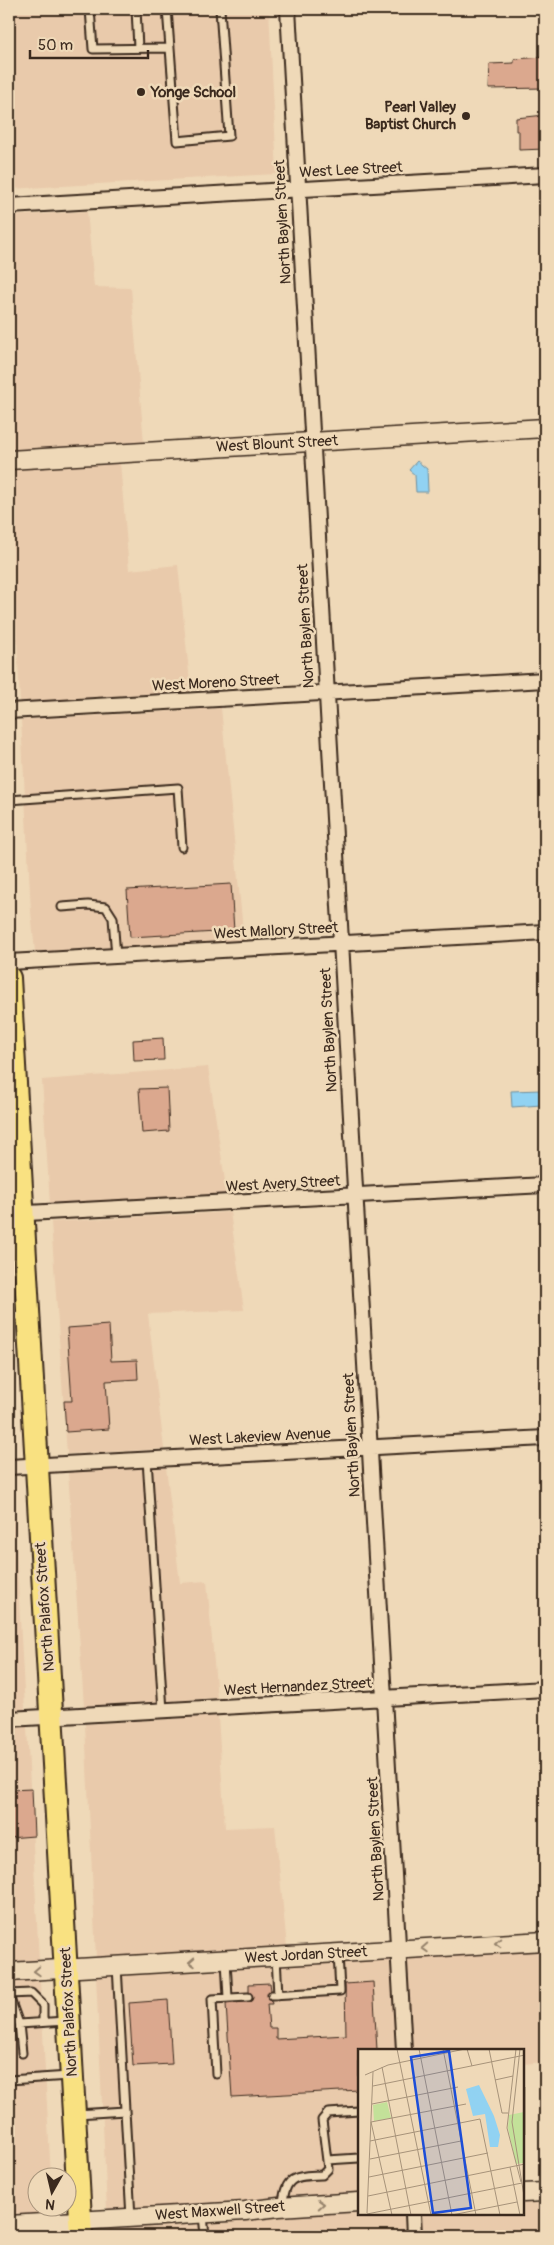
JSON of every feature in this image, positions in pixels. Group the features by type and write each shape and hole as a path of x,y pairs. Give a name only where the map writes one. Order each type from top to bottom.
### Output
{"main road":[{"name":"North Palafox Street","path":"9,978 18,1316 36,1465 81,2228"}],"street":[{"name":"North Baylen Street","path":"288,9 404,2049"},
{"name":"West Lee Street","path":"9,206 545,175"},
{"name":"West Blount Street","path":"9,460 545,428"},
{"name":"West Moreno Street","path":"9,711 545,680"},
{"name":"West Mallory Street","path":"9,962 545,932"},
{"name":"West Avery Street","path":"15,1214 545,1185"},
{"name":"West Lakeview Avenue","path":"9,1467 545,1438"},
{"name":"West Hernandez Street","path":"9,1719 545,1689"},
{"name":"West Jordan Street","path":"9,1972 545,1941"},
{"path":"524,2193 545,2192"},
{"name":"West Maxwell Street","path":"9,2224 81,2228 131,2218 358,2202"},
{"path":"413,2215 414,2236"}],"lane":[{"path":"90,9 93,49 170,48"},
{"path":"136,9 138,48"},
{"path":"167,9 177,141 228,136 220,9"},
{"path":"9,800 178,788 182,847"},
{"path":"62,907 88,905 106,907 113,918 116,956"},
{"path":"147,1459 162,1710"},
{"path":"276,1957 275,1995 340,1991 338,1953"},
{"path":"226,1960 228,1998"},
{"path":"117,1966 131,2218"},
{"path":"22,2054 19,2024 9,1995 31,1993 43,2005 43,2022"},
{"path":"216,2074 212,1999 248,1996"},
{"path":"19,2024 69,2021"},
{"path":"9,2080 72,2076"},
{"path":"283,2206 284,2190 290,2182 302,2176 322,2175 328,2169 322,2120 328,2113 358,2111"},
{"path":"74,2115 125,2112"},
{"path":"327,2160 358,2158"},
{"path":"203,2214 205,2236"}],"shaded area":[{"name":"Yonge School","path":"9,9 269,9 277,174 9,189"},
{"path":"87,211 94,287 131,288 144,443 9,451 9,216"},
{"path":"120,462 129,570 178,565 191,692 20,702 9,469"},
{"path":"221,708 244,940 35,952 31,911 21,720"},
{"path":"208,1067 227,1194 50,1204 42,1080"},
{"path":"230,1212 244,1310 148,1314 164,1449 67,1454 51,1222"},
{"path":"166,1467 180,1583 207,1581 217,1698 84,1706 68,1472"},
{"path":"9,1476 12,1476 25,1709 9,1710"},
{"path":"218,1716 225,1828 275,1826 287,1947 96,1958 85,1724"},
{"path":"27,1727 39,1962 9,1963 9,1728"},
{"path":"545,1950 545,2062 524,2064 524,2049 412,2049 407,1958"},
{"path":"391,1959 396,2049 358,2049 358,2193 107,2210 96,1976"},
{"path":"40,1980 50,2168 28,2168 28,2214 9,2215 9,1982"},
{"path":"545,2201 545,2236 422,2236 421,2215 524,2215 524,2202"},
{"path":"358,2211 358,2215 405,2215 406,2236 108,2236 108,2228"},
{"path":"54,2231 54,2236 9,2236 9,2234"}],"water":[{"path":"417,461 427,469 427,492 416,492 415,475 409,470"},
{"path":"541,1090 542,1105 512,1107 511,1091"}],"building":[{"path":"545,57 545,88 488,89 489,64 514,63 514,59"},
{"path":"545,115 545,149 519,150 519,131 516,131 516,118"},
{"path":"231,884 234,931 130,937 127,890"},
{"path":"163,1038 164,1060 134,1061 133,1040"},
{"path":"167,1088 169,1131 142,1133 139,1089"},
{"path":"109,1325 111,1361 137,1360 138,1379 106,1381 109,1429 66,1432 64,1401 72,1401 67,1328"},
{"path":"32,1789 34,1836 9,1838 9,1790"},
{"path":"373,1982 377,2049 358,2049 358,2090 232,2097 226,2004 251,2001 253,1996 249,1992 249,1984 270,1983 271,1990 267,1995 272,2004 267,2004 269,2028 276,2028 276,2039 346,2035 345,1984"},
{"path":"168,2000 172,2064 133,2066 129,2003"}],"place":[{"name":"Yonge School","path":"141,92"},
{"name":"Pearl Valley Baptist Church","path":"466,116"}]}
